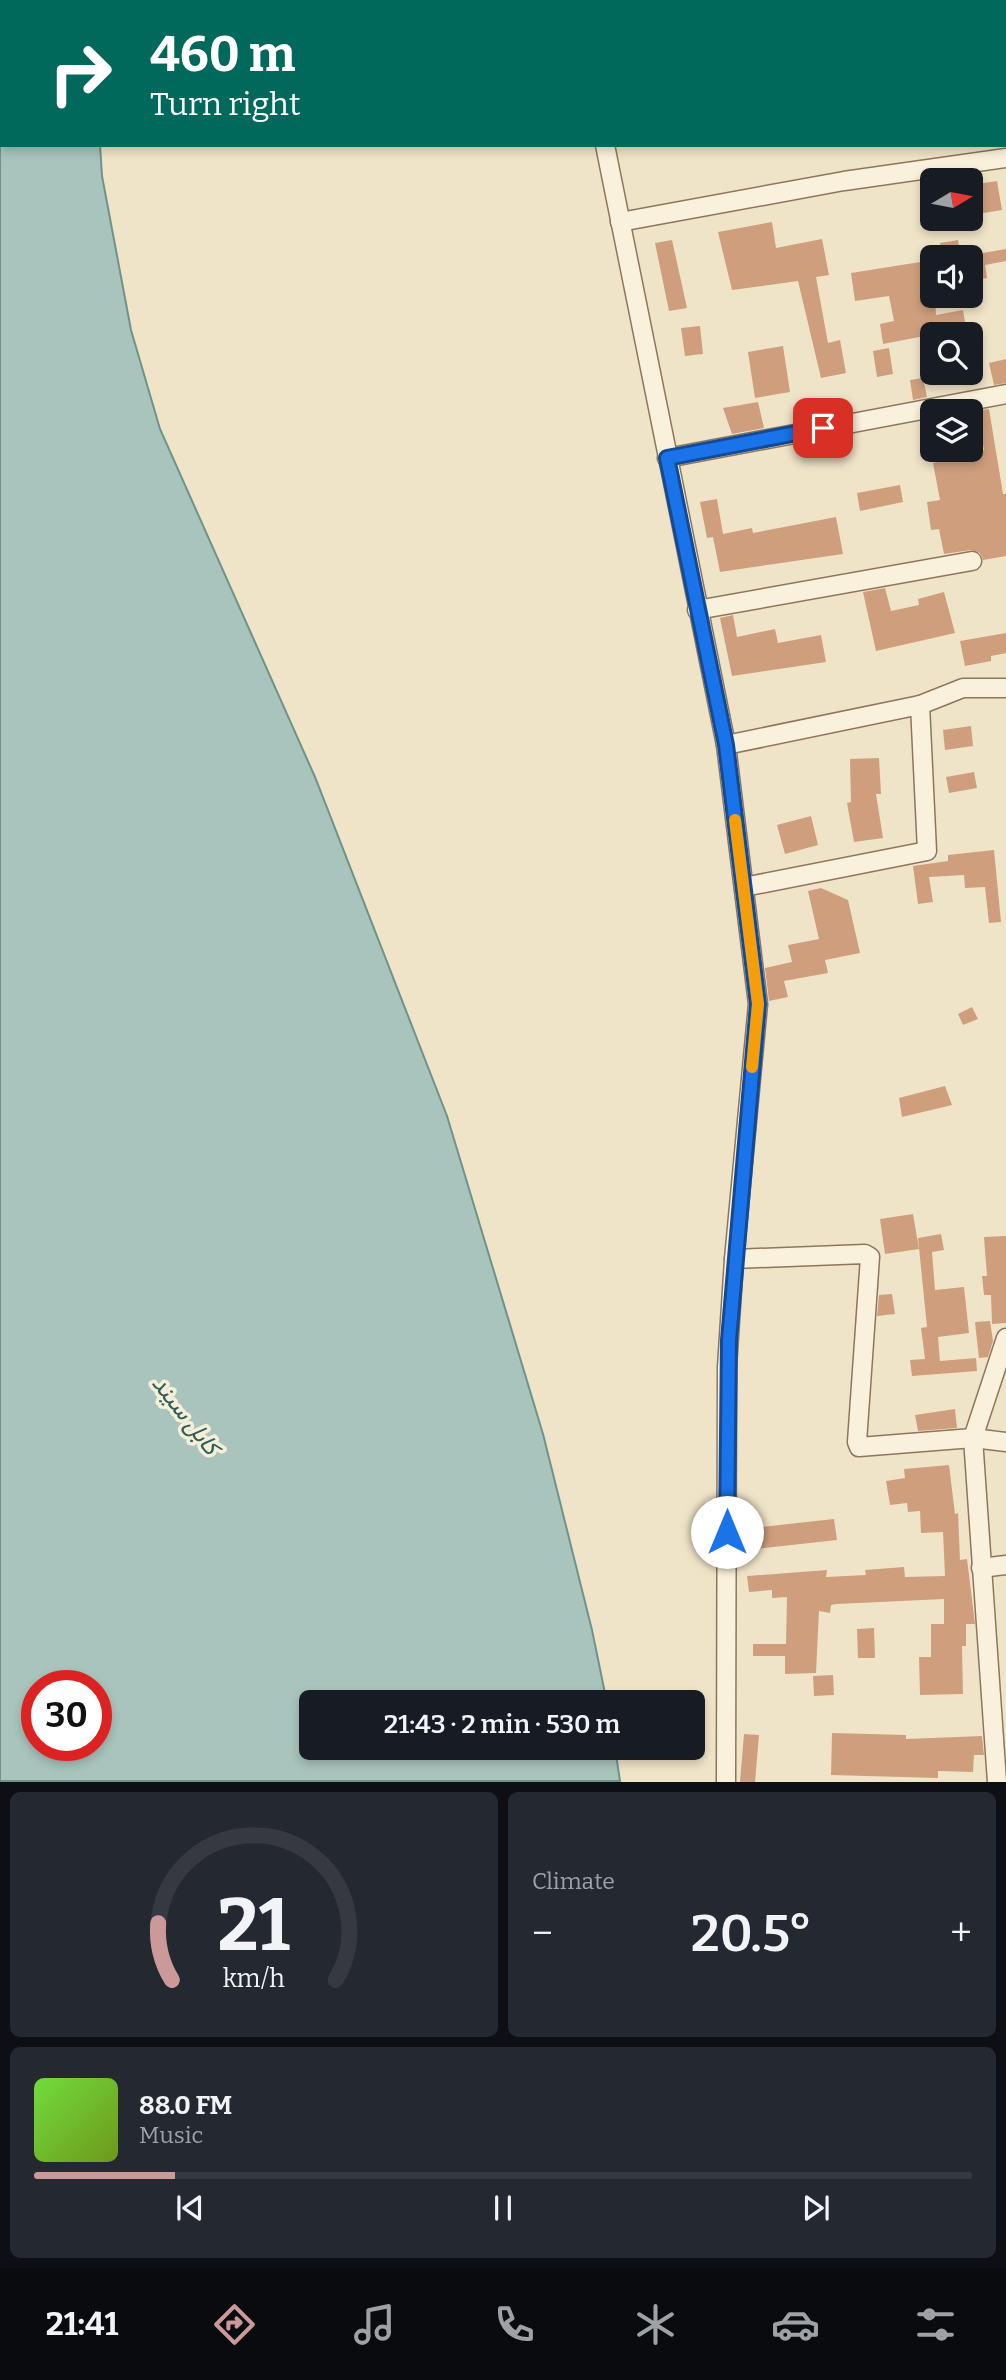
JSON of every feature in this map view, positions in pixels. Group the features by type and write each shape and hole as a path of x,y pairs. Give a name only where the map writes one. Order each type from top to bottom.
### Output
{"street":[{"path":"605,147 726,745 758,1004 734,1259 727,1367 726,1782"},
{"path":"621,222 844,181 1006,158"},
{"path":"667,458 1006,394"},
{"path":"697,610 972,561"},
{"path":"726,745 920,705 963,688 1006,688"},
{"path":"744,887 928,851 920,705"},
{"path":"734,1259 865,1254 870,1257 857,1442 859,1447 973,1438 1006,1442"},
{"path":"997,1782 973,1438 1006,1338"},
{"path":"981,1568 1006,1565"}],"water":[{"name":"کابل سيند","path":"0,147 100,147 102,176 131,330 160,429 315,777 447,1116 543,1434 604,1690 299,1690 299,1760 617,1760 620,1781 0,1781"}],"building":[{"path":"997,181 1002,210 984,213 984,183"},
{"path":"772,222 776,248 822,239 829,275 816,277 828,343 840,340 846,373 821,378 798,281 732,290 718,232"},
{"path":"672,240 687,308 669,311 655,243"},
{"path":"958,240 959,245 940,245"},
{"path":"1006,249 1006,261 985,265 987,278 983,279 983,253"},
{"path":"920,262 920,308 936,308 936,315 963,310 965,322 920,322 920,337 883,344 880,324 894,321 889,296 855,301 851,273"},
{"path":"700,326 703,354 685,356 681,328"},
{"path":"783,346 790,392 755,398 748,352"},
{"path":"889,348 893,374 877,377 873,351"},
{"path":"1006,359 1006,383 994,385 989,363"},
{"path":"920,378 920,385 924,385 927,397 913,400 910,380"},
{"path":"758,402 764,428 732,434 723,408"},
{"path":"989,409 1003,494 1006,494 1006,556 983,560 980,553 971,550 944,554 939,529 931,530 927,502 940,500 933,463 983,462 983,410"},
{"path":"900,485 903,502 860,511 857,493"},
{"path":"717,499 723,534 752,528 753,533 836,517 843,554 720,572 713,537 707,538 700,502"},
{"path":"885,588 891,611 919,605 918,599 944,592 955,633 876,651 863,592"},
{"path":"733,615 737,637 775,629 778,643 821,635 826,662 732,676 720,618"},
{"path":"1006,633 1006,653 991,656 991,661 965,666 960,641"},
{"path":"971,726 973,746 945,750 943,730"},
{"path":"879,758 881,794 876,794 883,838 854,842 847,803 851,802 850,759"},
{"path":"974,772 977,788 949,793 946,777"},
{"path":"811,816 818,845 785,854 777,825"},
{"path":"994,850 1001,922 989,923 985,887 965,888 964,875 929,877 933,902 918,904 913,866 948,861 948,855"},
{"path":"821,888 848,900 860,953 825,960 828,973 784,981 788,997 769,1001 765,968 792,962 788,945 819,939 808,891"},
{"path":"972,1007 978,1019 963,1025 958,1014"},
{"path":"945,1086 952,1105 902,1117 899,1098"},
{"path":"913,1214 919,1249 885,1254 880,1219"},
{"path":"941,1234 944,1250 932,1252 935,1290 964,1287 969,1333 938,1337 940,1361 976,1358 977,1371 912,1376 910,1360 925,1359 921,1328 927,1327 918,1238"},
{"path":"1006,1236 1006,1323 992,1324 991,1295 984,1295 982,1276 987,1276 984,1237"},
{"path":"892,1294 895,1314 877,1316 879,1295"},
{"path":"990,1321 993,1341 988,1357 979,1358 975,1322"},
{"path":"955,1409 957,1428 918,1431 915,1415"},
{"path":"949,1465 955,1514 958,1513 960,1560 967,1559 975,1624 966,1624 966,1646 962,1646 963,1694 920,1695 919,1657 931,1657 931,1624 944,1624 944,1599 837,1604 831,1605 830,1613 819,1611 816,1673 785,1674 785,1656 753,1656 753,1644 786,1644 787,1597 772,1598 772,1590 749,1592 747,1576 827,1570 826,1577 866,1575 865,1570 904,1567 905,1577 945,1576 943,1532 921,1533 920,1511 908,1512 907,1503 890,1505 886,1481 905,1478 904,1469"},
{"path":"834,1519 837,1540 754,1549 752,1528"},
{"path":"874,1628 875,1658 858,1658 857,1629"},
{"path":"833,1675 834,1695 814,1696 813,1676"},
{"path":"832,1733 906,1735 906,1739 982,1736 984,1755 974,1755 973,1772 938,1771 938,1778 831,1775"},
{"path":"744,1734 759,1735 755,1782 740,1782"}],"slow traffic":[{"path":"735,820 758,1004 752,1067"}],"route":[{"path":"727,1532 727,1367 734,1259 758,1004 726,745 667,458 823,428"}]}
